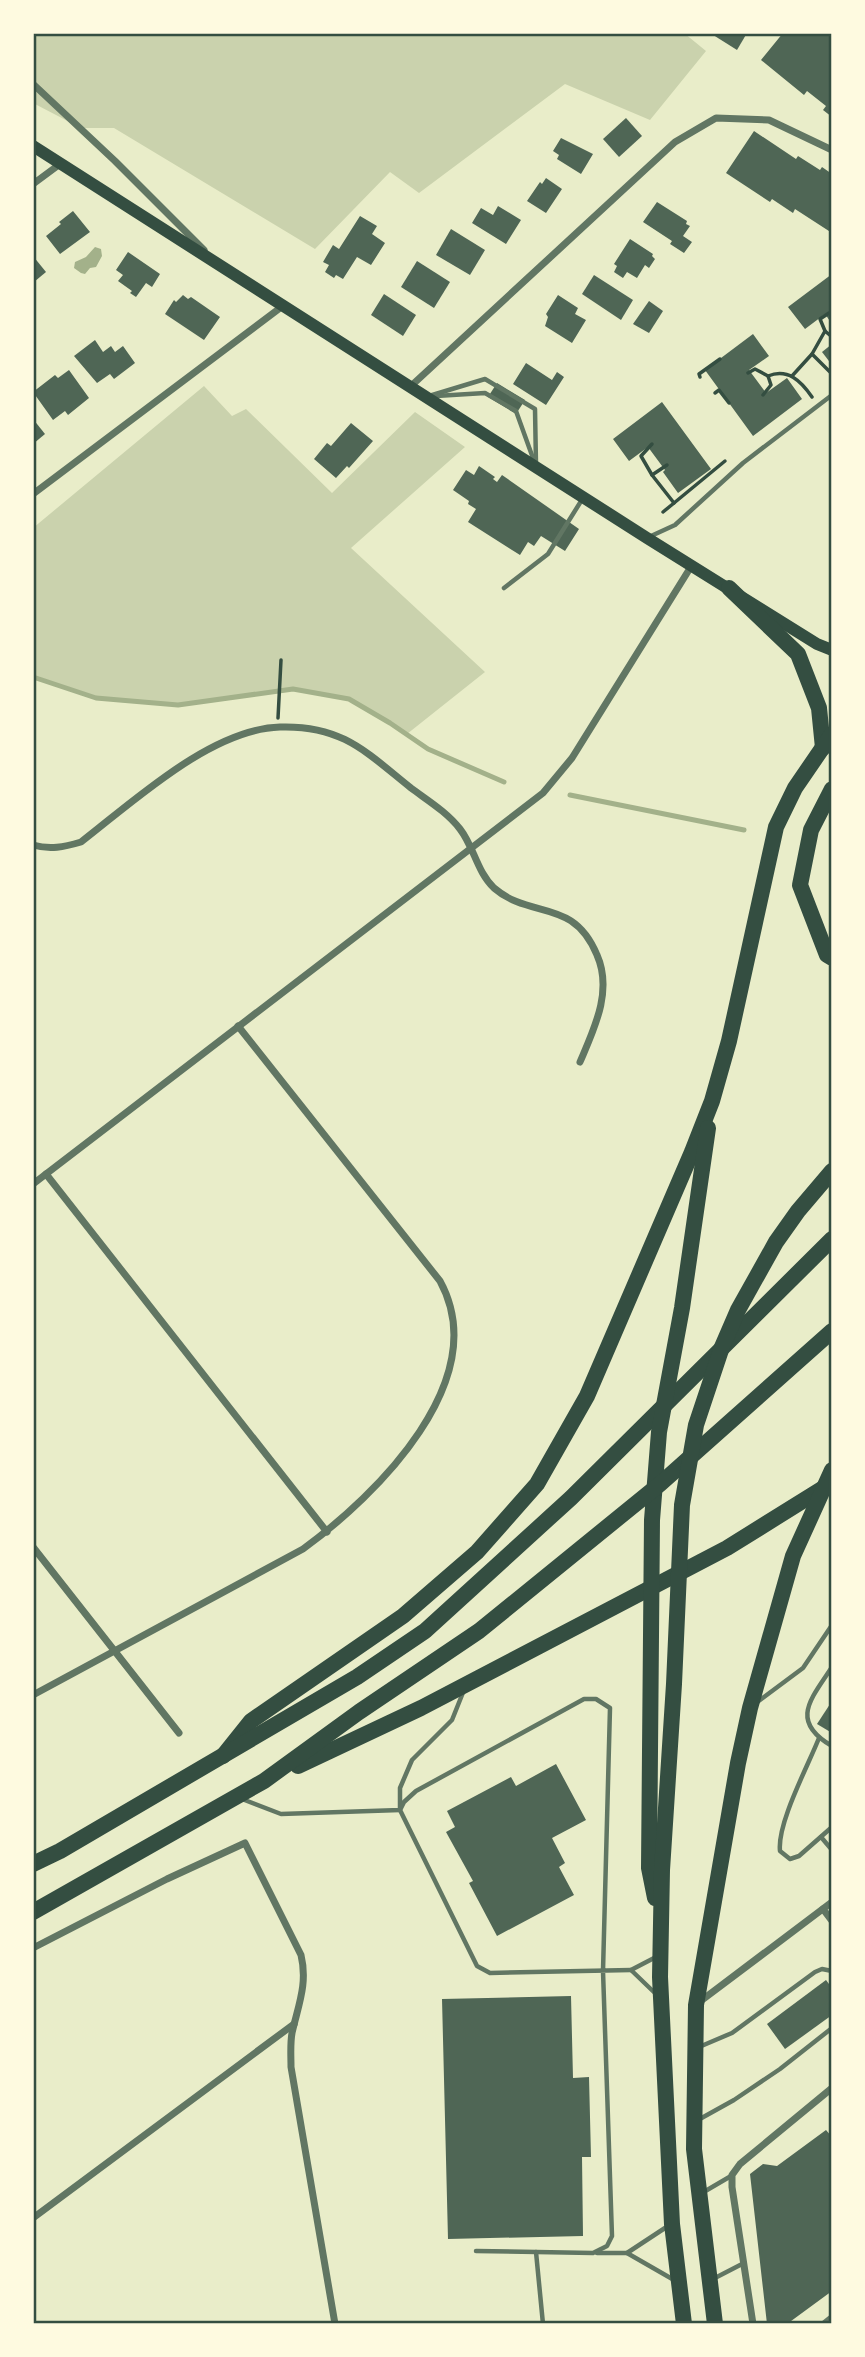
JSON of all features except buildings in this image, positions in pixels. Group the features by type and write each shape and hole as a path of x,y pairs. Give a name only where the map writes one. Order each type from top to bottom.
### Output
{"highway":[{"path":"661,1928 649,1868 652,1520 659,1432 682,1308 712,1101 735,1014 776,827 795,788 827,741 819,708 798,654 729,588"},
{"path":"832,789 811,830 800,885 827,955 832,958"},
{"path":"223,1756 251,1721 403,1616 477,1552 537,1483 587,1396 712,1101"},
{"path":"684,2324 672,2224 660,1998 662,1870 682,1505 696,1425 727,1335 756,1276 799,1211 832,1171"},
{"path":"33,1864 60,1851 357,1678 425,1631 571,1498 832,1239"},
{"path":"33,1912 264,1781 359,1712 479,1631 660,1484 832,1331"},
{"path":"716,2323 694,2149 696,2005 750,1708 793,1556 832,1470"},
{"path":"264,1781 465,1686 727,1548 832,1483"}],"main road":[{"path":"33,146 829,651"}],"street":[{"path":"33,84 215,261"},
{"path":"411,386 675,142 716,118 769,120 832,150"},
{"path":"33,184 61,163"},
{"path":"33,494 285,305"},
{"path":"33,1184 543,793 572,758 692,565"},
{"path":"33,845 43,848 63,847 80,842 180,766 205,751 250,732 278,727 306,728 352,741 459,828 472,849 481,872 495,888 527,905 567,917 590,941 598,956 602,994 598,1016 580,1062"},
{"path":"33,1695 303,1549 327,1532 401,1460 418,1435 444,1385 452,1363 452,1316 449,1298 440,1281 239,1026"},
{"path":"46,1174 327,1532"},
{"path":"33,1547 179,1732"},
{"path":"33,1948 167,1879 245,1843 303,1962 304,1982 290,2049 291,2067 335,2324"},
{"path":"696,2005 832,1902"},
{"path":"823,1909 832,1921"},
{"path":"33,2218 295,2023"},
{"path":"753,2324 732,2175 740,2164 832,2088"}],"lane":[{"path":"428,396 485,379 535,409 536,466"},
{"path":"428,396 485,393 516,411 536,466"},
{"path":"647,538 675,525 743,463 832,395"},
{"path":"504,588 548,554 584,497"},
{"path":"750,1708 803,1668 832,1625"},
{"path":"832,1667 810,1704 807,1717 808,1727 832,1746"},
{"path":"465,1686 452,1720 412,1760 400,1788 400,1810 477,1966 490,1973 631,1970 660,1955"},
{"path":"400,1810 416,1791 584,1699 596,1699 610,1708 603,1971 612,2236 607,2246 593,2253"},
{"path":"819,1738 783,1824 780,1851 790,1859 799,1856 832,1827"},
{"path":"238,1797 281,1814 400,1810"},
{"path":"821,1837 832,1850"},
{"path":"694,2049 732,2033 815,1972 822,1969 832,1972"},
{"path":"631,1970 660,1998"},
{"path":"694,2123 780,2069 832,2028"},
{"path":"699,2194 732,2175"},
{"path":"627,2253 672,2224"},
{"path":"476,2252 627,2253 679,2283"},
{"path":"536,2252 543,2324"},
{"path":"709,2281 744,2263"},
{"path":"822,2324 832,2316"}],"path":[{"path":"830,313 820,319 825,331 832,337"},
{"path":"792,376 812,354 825,331"},
{"path":"812,354 832,374"},
{"path":"700,377 699,374 720,359"},
{"path":"748,373 759,370 768,376 771,385 763,395"},
{"path":"768,376 776,372 792,376 800,381 812,397"},
{"path":"715,393 719,390 729,403"},
{"path":"652,444 641,456 674,503"},
{"path":"663,512 724,461"},
{"path":"653,475 667,465"},
{"path":"278,705 281,660"}],"shaded area":[{"path":"33,33 684,33 706,51 650,120 565,84 419,193 390,172 315,249 114,128 81,128 33,103"},
{"path":"95,247 101,249 102,256 96,267 90,268 85,274 74,268 75,262 86,257"},
{"path":"204,386 232,416 246,409 332,493 415,412 465,447 351,548 485,672 407,734 349,699 293,689 178,705 96,698 33,677 33,528"}],"waterway":[{"path":"33,677 96,698 178,705 293,689 349,699 428,749 504,782"},
{"path":"570,795 744,830"}]}
